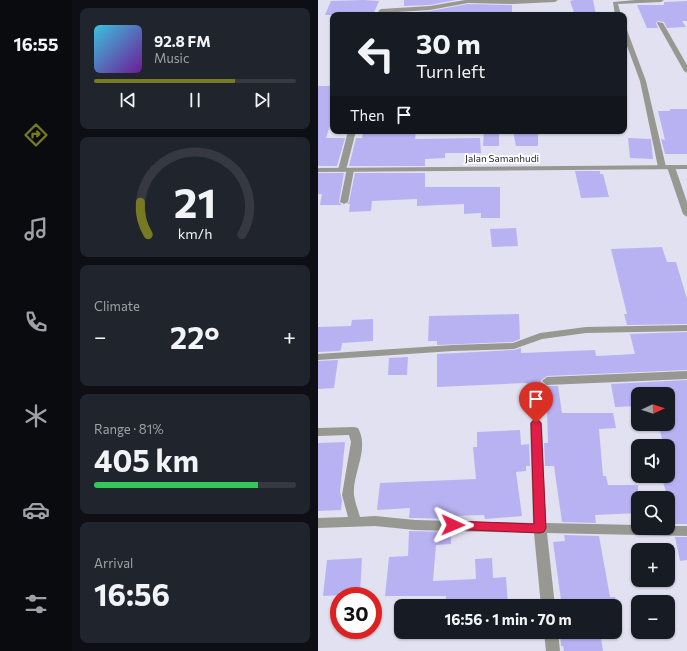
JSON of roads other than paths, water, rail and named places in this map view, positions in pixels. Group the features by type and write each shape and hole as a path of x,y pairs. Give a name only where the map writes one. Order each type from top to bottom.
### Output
{"street":[{"path":"381,10 430,8 468,0 525,2 555,0"},
{"path":"617,12 615,3 661,0"},
{"path":"660,23 687,71"},
{"path":"627,38 643,81 662,167"},
{"path":"342,170 351,134"},
{"path":"671,167 687,214"},
{"name":"Jalan Samanhudi","path":"318,170 687,167"},
{"path":"344,202 350,170"},
{"path":"318,357 453,348 514,346 540,336 586,330 687,328"},
{"path":"547,381 687,375"},
{"path":"536,423 540,528 547,599"},
{"path":"318,432 354,431 357,442 348,495 355,520"},
{"path":"318,523 355,520 415,525 687,531"},
{"path":"552,639 553,651"}]}
